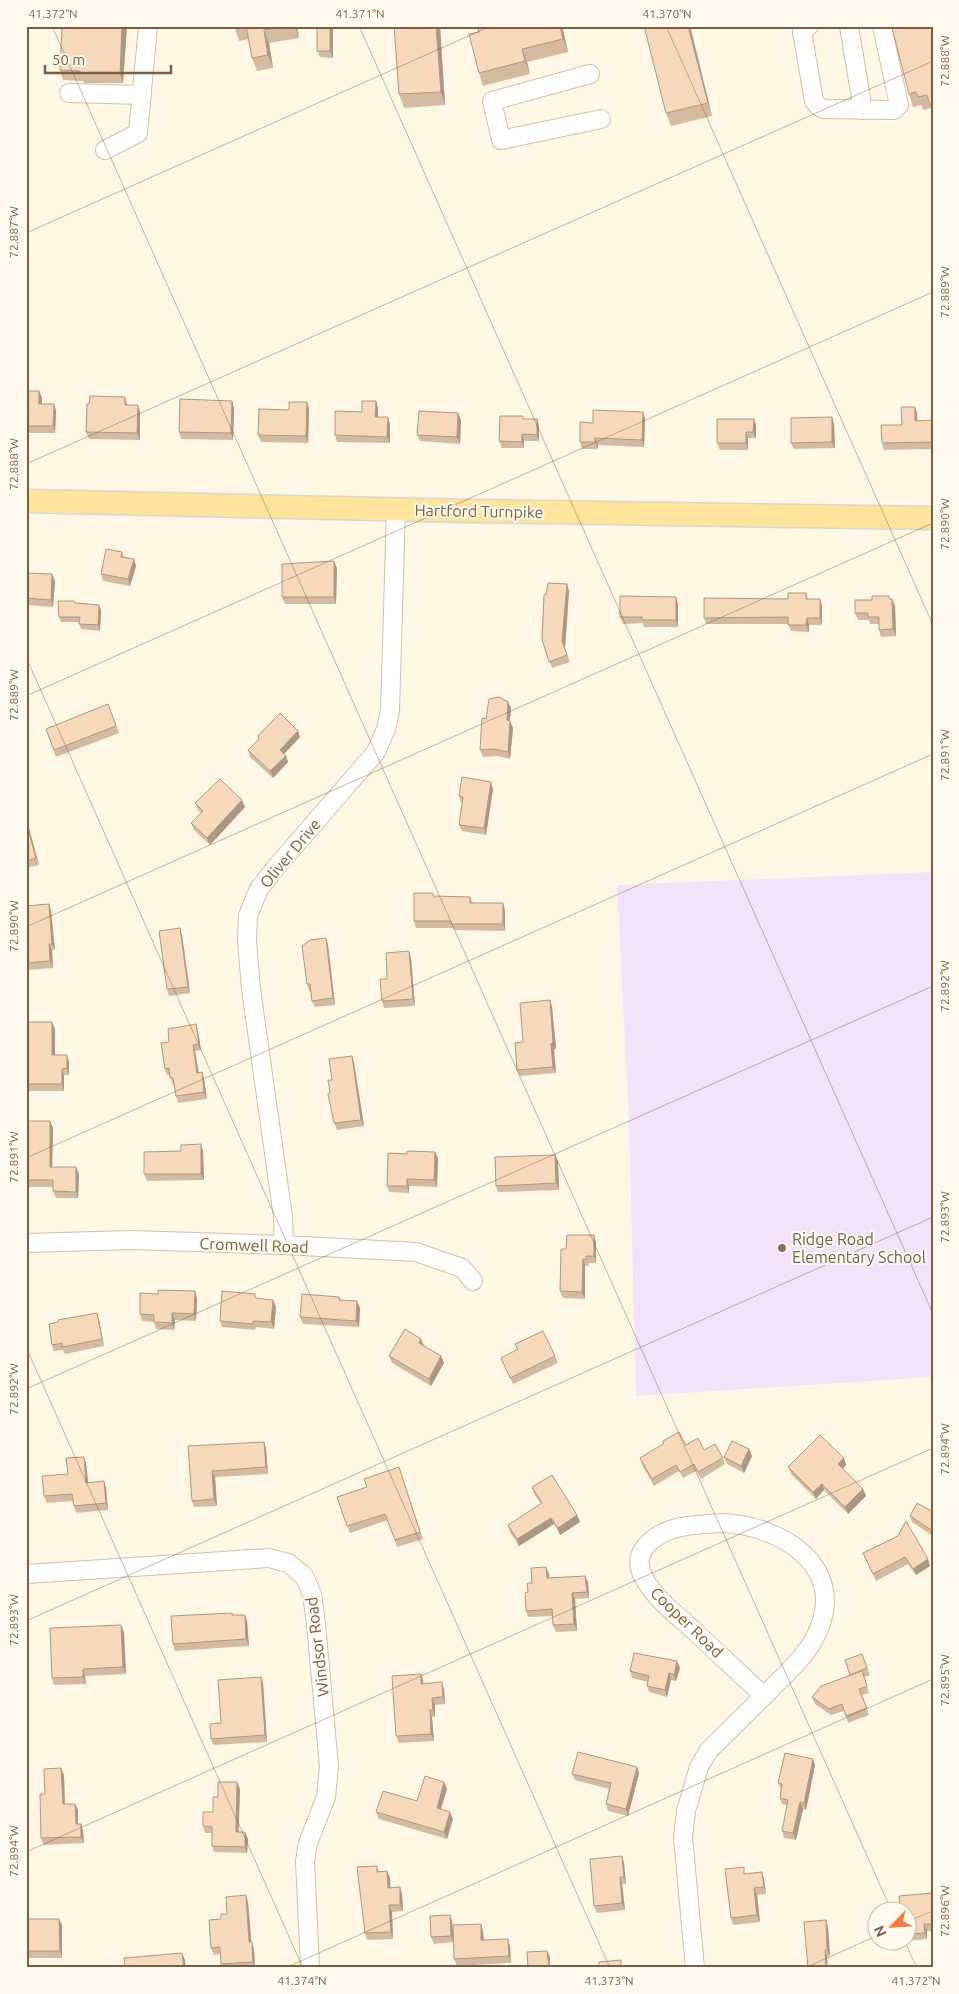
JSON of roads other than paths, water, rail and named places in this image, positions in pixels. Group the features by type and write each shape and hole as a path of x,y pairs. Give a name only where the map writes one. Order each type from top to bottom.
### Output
{"main road":[{"name":"Hartford Turnpike","path":"26,501 470,512 933,518"}],"street":[{"path":"105,150 138,134 148,26"},
{"path":"809,26 802,32 814,101 818,106 824,109 894,110 899,105 882,26"},
{"path":"849,26 863,110"},
{"path":"590,74 492,100 501,140 601,119"},
{"path":"69,93 142,95"},
{"name":"Oliver Drive","path":"284,1245 283,1217 251,989 246,941 248,915 259,889 376,752 386,729 390,711 396,509"},
{"name":"Cromwell Road","path":"26,1243 132,1240 416,1252 462,1268 473,1281"},
{"name":"Cooper Road","path":"695,1968 683,1836 686,1811 699,1767 708,1750 764,1696 798,1661 818,1631 823,1616 824,1598 821,1577 814,1563 800,1550 778,1536 750,1525 722,1523 682,1526 660,1534 649,1543 640,1556 640,1569 647,1583 666,1604 764,1696"},
{"name":"Windsor Road","path":"26,1574 269,1558 288,1563 304,1576 312,1594 316,1624 329,1766 326,1798 308,1843 305,1861 310,1968"}],"place":[{"name":"Ridge Road Elementary School","path":"782,1248"}]}
